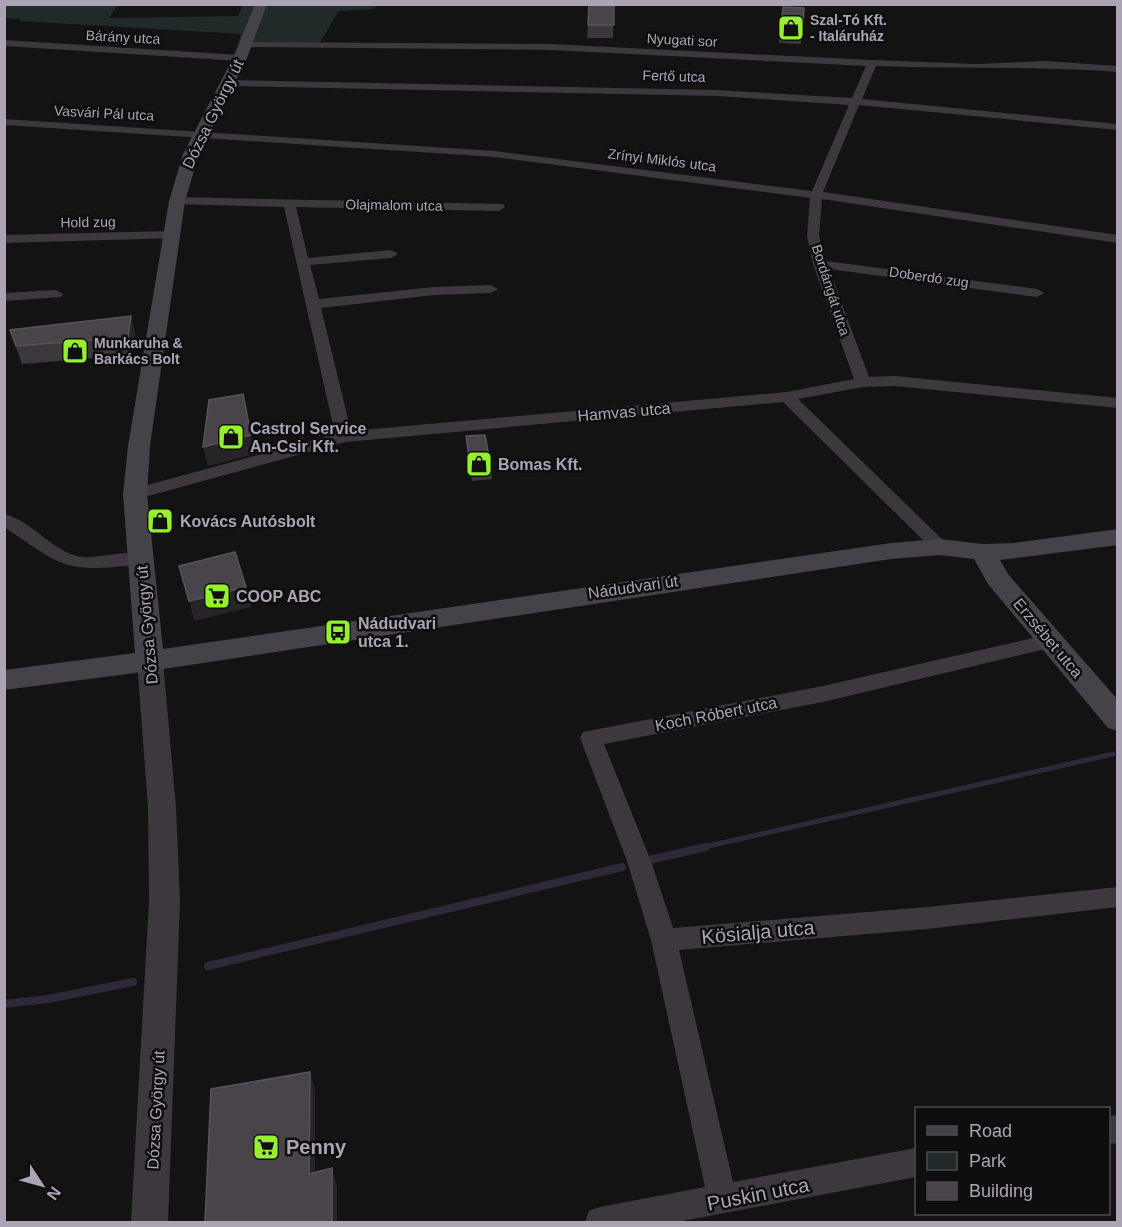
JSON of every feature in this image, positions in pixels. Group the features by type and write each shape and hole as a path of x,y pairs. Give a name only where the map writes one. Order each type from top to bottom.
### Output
{"main road":[{"name":"Dózsa György út","path":"150,661 135,494 139,446 171,235 177,201 191,154 243,51 261,4"},
{"name":"Nádudvari út","path":"4,680 150,661 891,550 940,547 983,552 1014,551 1118,537"},
{"name":"Erzsébet utca","path":"983,552 997,578 1118,720"}],"street":[{"name":"Bárány utca","path":"4,43 243,51"},
{"name":"Nyugati sor","path":"243,51 550,46 872,63 977,67 1045,64 1118,69"},
{"name":"Bordángát utca","path":"862,382 820,264 813,236 816,195 872,63"},
{"name":"Fertő utca","path":"228,83 639,90 857,102 1118,127"},
{"name":"Vasvári Pál utca","path":"4,122 201,134"},
{"name":"Zrínyi Miklós utca","path":"201,134 476,152 816,195 1118,239"},
{"name":"Olajmalom utca","path":"177,201 499,207"},
{"path":"289,202 344,437"},
{"name":"Hold zug","path":"4,239 171,235"},
{"path":"303,262 391,254"},
{"name":"Doberdó zug","path":"820,264 1037,293"},
{"path":"314,304 434,291 491,289"},
{"path":"4,297 56,294"},
{"name":"Hamvas utca","path":"135,494 344,437 787,397 862,382 895,381 1118,403"},
{"path":"787,397 940,547"},
{"path":"4,519 68,561 89,564 141,558"},
{"name":"Koch Róbert utca","path":"664,940 639,861 591,738 823,694 1051,641"},
{"name":"Dózsa György út","path":"150,661 164,854 164,985 155,1103 150,1222"},
{"name":"Kösialja utca","path":"664,940 927,918 1118,897"},
{"path":"664,940 723,1201"},
{"name":"Puskin utca","path":"600,1222 723,1201 915,1163"}],"green space":[{"path":"4,5 118,5 109,18 238,16 243,5 376,5 374,9 339,11 319,44 238,44 241,34 19,21 20,19 5,18"}],"building":[{"path":"589,4 614,4 614,25 588,25"},
{"path":"783,7 804,8 803,30 781,29"},
{"path":"131,316 128,337 16,346 10,330"},
{"path":"243,394 251,435 203,447 209,400"},
{"path":"485,435 491,467 471,468 466,436"},
{"path":"235,552 246,587 189,601 179,566"},
{"name":"Penny","path":"310,1072 309,1174 332,1168 332,1222 205,1222 211,1089"}],"waterway":[{"path":"700,848 1113,754"},
{"path":"649,860 706,847"},
{"path":"208,966 622,867"},
{"path":"4,1004 48,999 133,982"}],"place":[{"name":"Szal-Tó Kft. - Italáruház","path":"791,28"},
{"name":"Munkaruha & Barkács Bolt","path":"75,351"},
{"name":"Castrol Service An-Csir Kft.","path":"231,437"},
{"name":"Bomas Kft.","path":"479,464"},
{"name":"Kovács Autósbolt","path":"160,521"},
{"name":"COOP ABC","path":"217,596"},
{"name":"Nádudvari utca 1.","path":"338,632"},
{"name":"Penny","path":"266,1147"}]}
